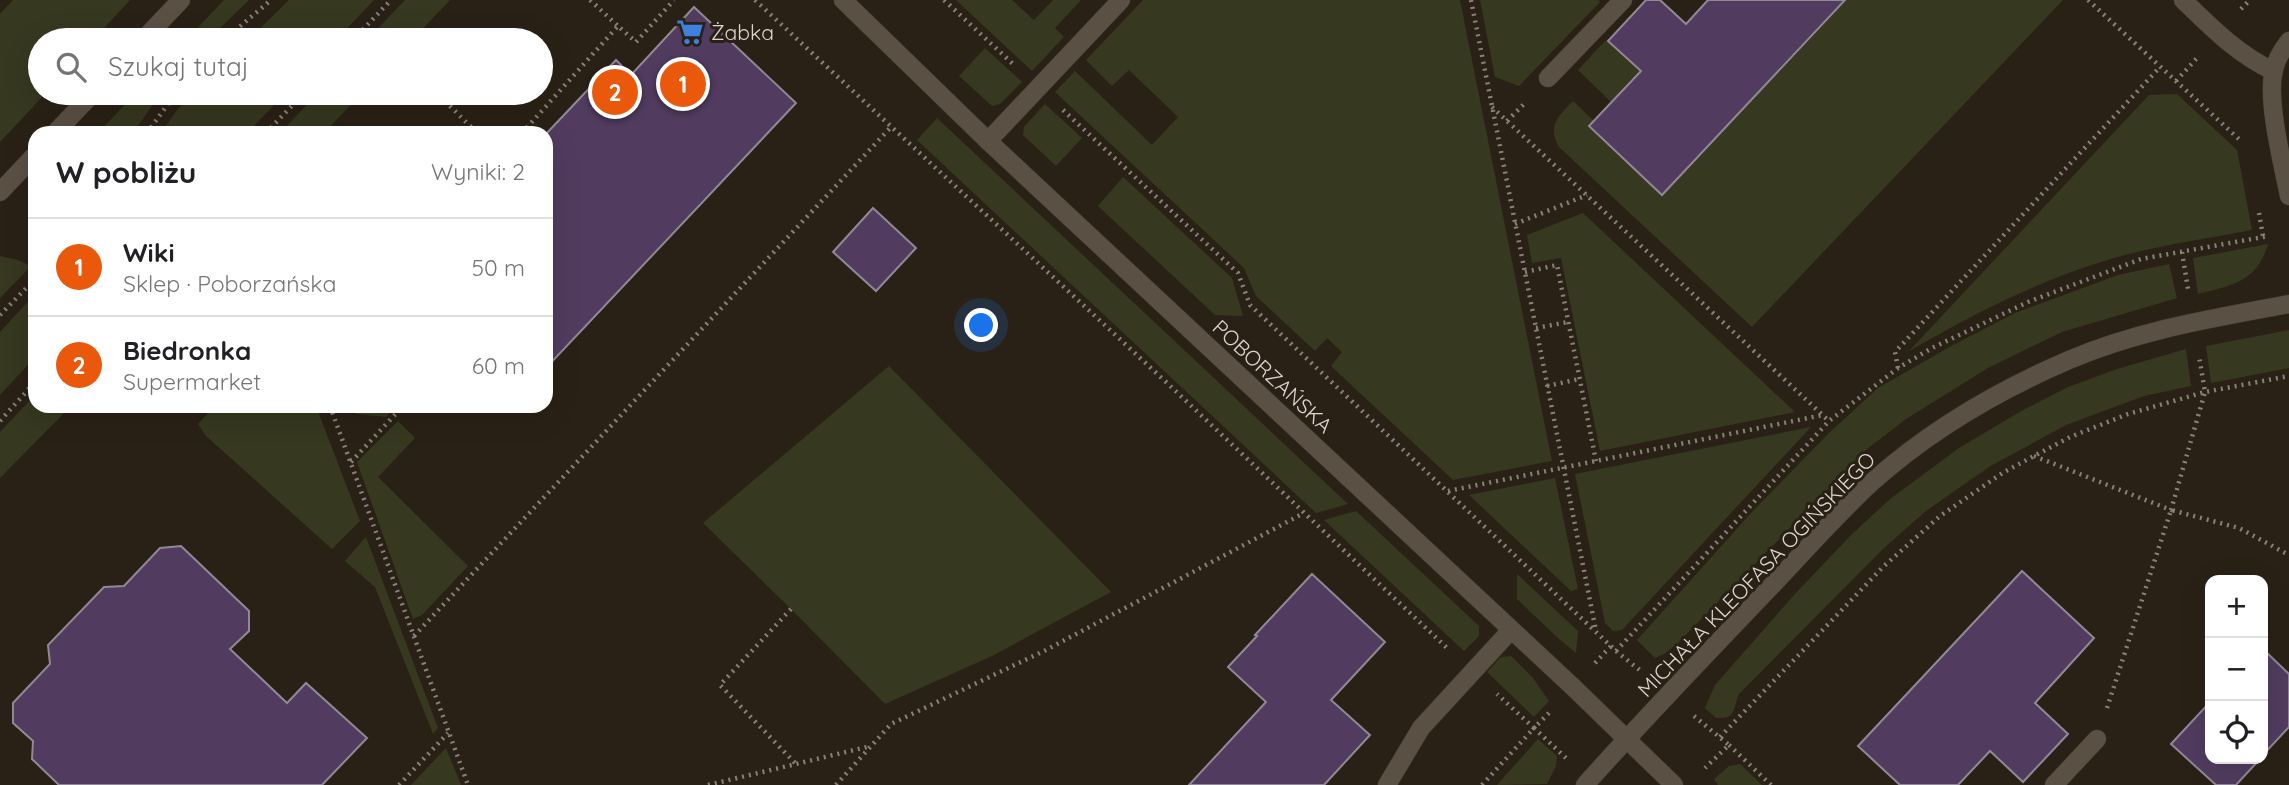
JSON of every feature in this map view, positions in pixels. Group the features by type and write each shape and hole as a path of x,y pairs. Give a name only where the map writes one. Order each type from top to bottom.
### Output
{"street":[{"path":"154,28 181,0"},
{"name":"POBORZAŃSKA","path":"843,0 988,141 1573,687 1674,785"},
{"path":"988,141 1121,0"},
{"path":"1548,78 1623,0"},
{"path":"2183,0 2232,46 2273,71"},
{"path":"2289,41 2278,57 2273,71 2272,96 2289,196"},
{"path":"62,126 82,105"},
{"path":"0,192 28,162"},
{"name":"MICHAŁA KLEOFASA OGIŃSKIEGO","path":"1584,785 1872,482 1951,423 1998,395 2069,360 2129,338 2192,321 2289,304"},
{"path":"1387,785 1421,728 1511,630"},
{"path":"2053,785 2097,739"}],"path":[{"path":"238,28 271,0"},
{"path":"365,28 391,0"},
{"path":"590,0 636,42 674,0"},
{"path":"755,0 1534,728 1482,785"},
{"path":"944,0 1238,273 1250,305 1616,651 1720,737 1771,785"},
{"path":"1471,0 1597,632"},
{"path":"2088,0 2246,146"},
{"path":"553,98 618,26"},
{"path":"2176,81 2205,49"},
{"path":"1898,368 1895,352 2160,67"},
{"path":"153,126 168,105"},
{"path":"273,126 293,105"},
{"path":"449,105 470,126"},
{"path":"528,126 547,105"},
{"path":"1492,107 1829,421"},
{"path":"414,636 892,126"},
{"path":"1515,224 1587,195"},
{"path":"1616,651 1829,421 1898,368 1932,348 2028,302 2141,259 2266,236 2258,211"},
{"path":"1525,272 1557,265 1596,461"},
{"path":"0,316 28,286"},
{"path":"1536,328 1568,322"},
{"path":"1720,737 1883,567 1940,516 2004,472 2070,436 2129,414 2206,392 2289,376"},
{"path":"1547,386 1579,379"},
{"path":"0,421 28,390"},
{"path":"2097,739 2206,392"},
{"path":"333,413 468,785"},
{"path":"351,462 396,413"},
{"path":"1447,491 1823,415"},
{"path":"2033,456 2171,510 2239,528 2289,555"},
{"path":"836,785 891,724 1045,650 1304,513"},
{"path":"792,608 720,685 796,764"},
{"path":"400,785 449,733"},
{"path":"1696,777 1729,745"},
{"path":"708,785 872,746"}],"green space":[{"path":"13,0 130,0 104,28 28,28 28,105 35,105 0,142 0,14"},
{"path":"224,0 249,0 220,28 197,28"},
{"path":"289,0 374,0 347,28 260,28"},
{"path":"405,0 450,0 423,28 378,28"},
{"path":"956,0 1012,0 1034,20 1053,0 1081,0 1055,28 1064,37 1032,71"},
{"path":"1143,0 1460,0 1552,461 1453,480 1331,366 1342,352 1327,338 1315,351 1256,296 1244,268 1055,92 1075,71 1152,145 1178,117 1129,70 1112,86 1086,60"},
{"path":"1480,0 1600,2 1519,86 1495,77"},
{"path":"1845,0 2063,0 1752,327 1559,147 1554,127 1573,101 1594,121 1590,127 1662,195"},
{"path":"1605,41 1641,71 1612,103 1578,70"},
{"path":"985,48 1022,82 1000,104 992,106 959,76"},
{"path":"2177,94 2237,150 2252,230 2148,249 2060,276 2008,298 1909,351 2149,95"},
{"path":"1045,104 1082,138 1056,166 1023,135 1024,127"},
{"path":"125,105 153,105 138,126 105,126"},
{"path":"182,105 274,105 254,126 166,126"},
{"path":"307,105 351,105 331,126 287,126"},
{"path":"937,118 1348,504 1316,513 917,140"},
{"path":"1123,177 1232,278 1243,316 1215,315 1098,206"},
{"path":"1583,213 1795,412 1600,451 1561,258 1532,263 1527,235"},
{"path":"2268,244 2257,267 2242,280 2198,294 2193,258"},
{"path":"0,256 28,265 28,269 0,298"},
{"path":"2169,264 2177,298 2062,332 1988,368 1906,419 1867,449 1677,644 1655,658 1637,640 1751,513 1829,433 1878,388 2015,313 2118,275"},
{"path":"28,302 28,365 0,395 0,332"},
{"path":"2289,330 2289,368 2211,383 2206,346"},
{"path":"2186,349 2191,386 2144,396 2066,425 1989,467 1926,511 1885,547 1739,694 1731,715 1716,718 1705,708 1715,685 1794,595 1851,535 1890,499 1959,448 2068,387 2117,369"},
{"path":"889,366 1111,592 992,656 885,704 703,523"},
{"path":"28,402 28,413 64,413 0,478 0,432"},
{"path":"208,413 319,413 360,521 332,549 206,436 198,424"},
{"path":"356,413 390,413 386,417"},
{"path":"398,421 415,438 378,477 468,566 422,615 413,619 357,462"},
{"path":"1811,427 1622,630 1613,631 1605,623 1575,474"},
{"path":"1555,478 1578,589 1571,591 1469,495"},
{"path":"1356,511 1479,626 1479,636 1464,651 1324,520"},
{"path":"366,537 438,728 433,734 375,587 345,561"},
{"path":"1517,574 1578,631 1576,653 1517,599"},
{"path":"1511,656 1533,678 1549,701 1534,717 1487,672 1501,657"},
{"path":"1538,739 1557,756 1556,766 1547,784 1497,785"},
{"path":"446,748 461,785 411,785"},
{"path":"1740,764 1762,785 1718,785 1714,779 1729,766"}],"building":[{"path":"1646,0 1660,0 1686,24 1708,0 1845,0 1662,195 1589,126 1641,71 1608,41"},
{"path":"694,7 796,103 553,361 553,127 616,60 631,75"},
{"path":"873,208 916,248 876,291 833,252"},
{"path":"181,546 249,611 249,631 230,649 287,703 306,683 367,738 322,785 59,785 32,759 33,741 13,723 13,703 50,664 48,645 104,587 124,586 160,548"},
{"path":"2022,571 2094,638 2035,703 2068,734 2023,782 1990,751 1958,785 1900,785 1858,746"},
{"path":"1312,574 1385,642 1331,700 1370,735 1324,785 1189,785 1266,702 1228,667"},
{"path":"2268,654 2289,674 2289,727 2268,750"},
{"path":"2205,707 2205,764 2255,764 2236,785 2216,785 2171,744"}],"place":[{"name":"Żabka","path":"690,32"},
{"name":"Wiki","path":"683,84"},
{"name":"Biedronka","path":"615,92"}]}
